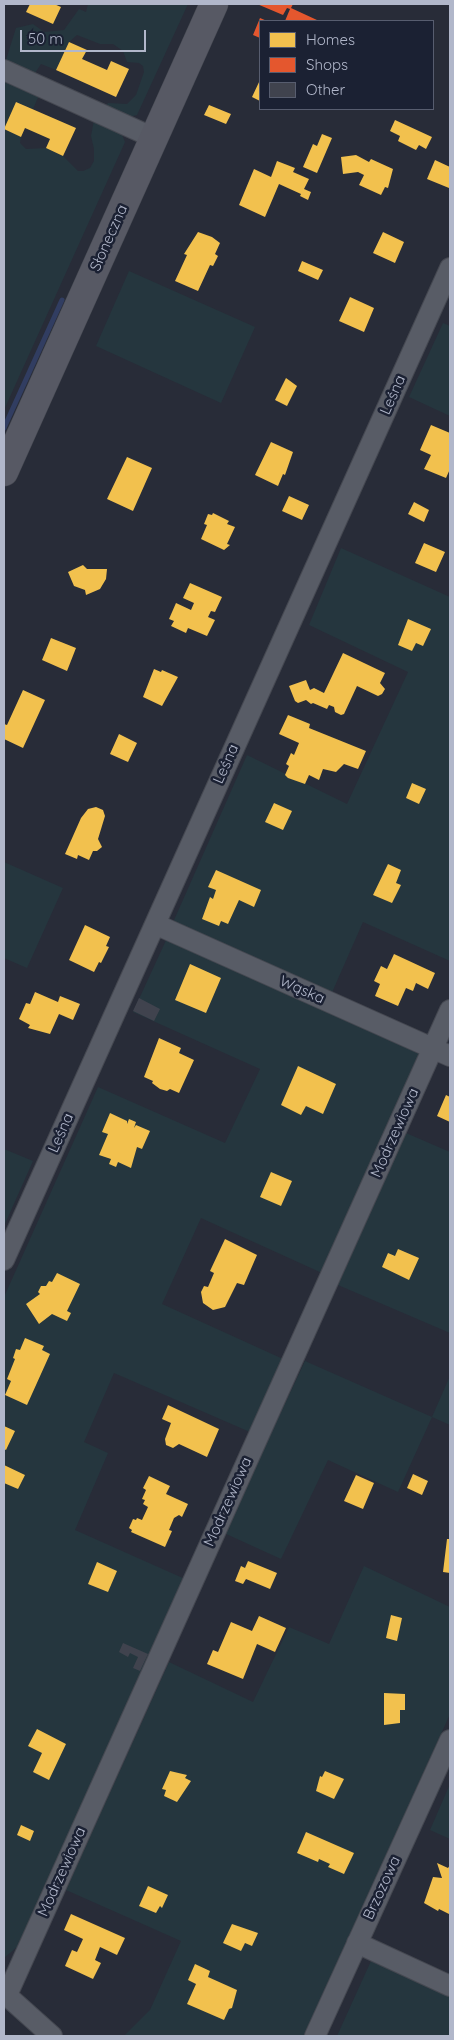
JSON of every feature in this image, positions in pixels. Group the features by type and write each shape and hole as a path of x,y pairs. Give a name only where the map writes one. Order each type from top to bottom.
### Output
{"main road":[{"name":"Słoneczna","path":"4,472 214,4"}],"street":[{"path":"4,70 154,138"},
{"name":"Leśna","path":"4,1260 450,268"},
{"name":"Wąska","path":"155,924 442,1052"},
{"name":"Modrzewiowa","path":"6,1994 442,1052 450,1010"},
{"name":"Brzozowa","path":"315,2036 450,1740"},
{"path":"357,1943 450,1986"},
{"path":"6,1994 52,2036"}],"shaded area":[{"path":"88,4 188,4 137,115 125,118 104,108 108,103 127,104 136,95 144,72 143,66 139,63 127,62 123,51 113,44 100,44 77,35 69,42 56,70 41,64 33,76 5,63 16,28 33,24 44,32 64,30 79,9 86,12"},
{"path":"4,80 39,95 33,109 16,102 4,129"},
{"path":"94,120 121,132 125,142 4,410 4,129 21,137 20,143 26,149 46,148 63,156 78,171 90,168 94,161 91,136"},
{"path":"129,271 255,327 221,403 96,346"},
{"path":"443,323 450,326 450,416 409,397"},
{"path":"341,548 450,597 450,961 363,922 330,997 171,927 247,755 347,804 408,672 309,625"},
{"path":"4,862 63,888 27,968 4,958"},
{"path":"168,936 421,1049 322,1273 201,1218 162,1304 283,1359 250,1432 114,1373 84,1442 108,1453 75,1530 185,1579 17,1947 4,1958 4,1297 98,1087 225,1143 260,1069 133,1012"},
{"path":"406,1133 450,1152 450,1333 338,1285"},
{"path":"4,1149 33,1161 4,1226"},
{"path":"305,1361 432,1417 398,1492 328,1460 281,1559 224,1533"},
{"path":"450,1376 450,1425 432,1417"},
{"path":"364,1566 450,1607 450,1714 305,2036 124,2036 150,2010 181,1941 66,1890 169,1662 253,1702 289,1627 329,1644"},
{"path":"450,1784 450,1839 430,1830"},
{"path":"371,1961 450,1996 450,2036 337,2036"}],"building: Homes":[{"path":"30,4 54,4 61,7 53,24 26,12"},
{"path":"69,42 87,50 82,59 107,70 111,61 129,69 116,97 56,70"},
{"path":"259,82 259,100 252,97"},
{"path":"16,102 76,128 63,156 46,148 50,139 25,128 21,137 4,129"},
{"path":"209,105 231,114 226,124 204,115"},
{"path":"395,120 432,137 426,149 419,145 416,150 398,141 400,136 390,131"},
{"path":"322,134 332,138 317,173 303,167 313,144 317,146"},
{"path":"356,155 369,162 371,159 393,169 388,188 385,187 381,195 359,185 364,175 358,172 343,174 341,157"},
{"path":"435,160 450,167 449,188 427,179"},
{"path":"277,161 295,168 293,172 309,179 304,189 311,192 308,200 300,196 301,194 279,184 265,217 239,205 254,169 271,177"},
{"path":"198,232 212,237 220,243 215,254 218,256 213,266 210,265 198,291 175,281 187,255 184,254"},
{"path":"383,232 404,242 395,263 373,253"},
{"path":"302,261 323,270 318,280 298,271"},
{"path":"350,297 374,308 364,332 339,321"},
{"path":"286,378 297,386 287,406 275,400"},
{"path":"431,425 450,433 450,469 446,478 424,469 431,455 420,450"},
{"path":"271,442 293,452 285,475 283,474 278,486 255,475"},
{"path":"127,457 152,468 133,511 107,499"},
{"path":"289,496 309,505 302,520 282,511"},
{"path":"414,502 429,510 424,522 408,514"},
{"path":"213,513 229,521 227,524 235,527 227,544 230,545 224,550 201,539 207,525 204,524 208,514 212,515"},
{"path":"424,543 445,552 436,572 415,563"},
{"path":"83,565 87,569 107,569 106,579 100,589 86,595 85,590 74,586 68,572"},
{"path":"190,583 222,597 215,612 211,611 208,617 215,620 207,636 188,628 186,633 171,626 174,621 169,619 176,603 191,610 194,603 183,598"},
{"path":"408,619 431,629 423,646 416,643 412,651 398,645"},
{"path":"51,638 76,648 67,671 42,660"},
{"path":"343,653 385,673 380,683 385,689 382,694 378,696 357,686 344,714 341,715 335,712 334,707 329,705 327,709 313,703 311,704 306,700 298,703 295,701 289,686 306,680 310,690 314,688 324,693"},
{"path":"154,669 161,672 162,670 178,677 162,706 143,697"},
{"path":"23,690 45,700 23,748 4,739 4,724 7,725"},
{"path":"288,715 310,724 309,728 366,751 358,769 344,764 336,772 323,769 319,780 309,775 305,784 288,778 285,775 289,766 286,764 291,753 294,755 299,743 279,734"},
{"path":"119,734 137,743 128,762 110,754"},
{"path":"412,783 426,789 419,804 406,798"},
{"path":"274,803 292,811 283,830 265,822"},
{"path":"96,807 103,810 105,816 98,839 102,847 97,851 93,851 89,860 78,855 77,859 65,854 81,818 88,809"},
{"path":"388,864 401,870 396,883 401,885 392,903 373,895"},
{"path":"216,870 261,890 254,907 239,900 228,924 221,921 219,926 202,919 210,897 213,899 216,890 208,887"},
{"path":"85,925 110,937 106,946 109,947 94,972 69,960"},
{"path":"394,954 435,973 428,989 416,983 413,991 406,988 398,1006 375,996 380,984 374,981 381,966 387,969"},
{"path":"190,964 221,978 206,1013 175,1000"},
{"path":"35,992 58,1002 60,996 80,1004 73,1020 59,1014 50,1034 28,1028 30,1025 19,1019 26,1003 30,1004"},
{"path":"159,1038 181,1048 179,1053 194,1060 179,1093 170,1089 167,1091 160,1089 152,1083 153,1081 144,1077"},
{"path":"298,1066 336,1084 323,1114 306,1106 301,1115 281,1105"},
{"path":"446,1095 450,1097 450,1122 437,1116"},
{"path":"110,1113 127,1121 127,1124 129,1119 136,1122 134,1128 136,1125 150,1131 142,1149 137,1147 131,1168 118,1162 116,1167 109,1164 111,1159 99,1155 108,1134 102,1132"},
{"path":"271,1172 292,1181 281,1206 260,1197"},
{"path":"225,1239 257,1255 244,1285 237,1283 225,1307 213,1310 203,1303 201,1292 204,1286 208,1287 214,1273 210,1271"},
{"path":"398,1249 419,1258 409,1280 382,1267 388,1253 395,1256"},
{"path":"57,1273 80,1284 67,1311 71,1313 67,1321 52,1314 39,1324 26,1304 40,1294 38,1292 41,1286 46,1286 49,1281 52,1282"},
{"path":"25,1338 44,1346 42,1350 50,1354 27,1405 5,1395 11,1381 7,1379 15,1359 13,1358 16,1349 20,1350"},
{"path":"168,1405 219,1429 207,1457 179,1444 173,1448 166,1445 165,1439 171,1423 162,1419"},
{"path":"4,1426 15,1431 6,1450 4,1449"},
{"path":"4,1465 25,1475 18,1489 4,1483"},
{"path":"413,1474 428,1481 422,1495 407,1488"},
{"path":"356,1475 374,1483 363,1509 344,1501"},
{"path":"149,1476 170,1486 166,1494 188,1504 182,1517 179,1515 174,1518 169,1530 172,1531 165,1547 131,1532 132,1530 129,1528 133,1519 142,1520 148,1507 143,1504 145,1500 142,1499 146,1490 143,1488"},
{"path":"447,1539 450,1539 450,1573 443,1572"},
{"path":"248,1561 277,1573 270,1589 246,1579 243,1584 235,1581 241,1566 245,1568"},
{"path":"97,1562 117,1571 108,1592 88,1584"},
{"path":"391,1615 402,1618 397,1641 386,1638"},
{"path":"259,1616 286,1628 275,1652 257,1644 243,1679 207,1664 213,1650 218,1652 231,1622 252,1631"},
{"path":"384,1693 405,1694 405,1710 400,1710 400,1723 384,1725"},
{"path":"37,1729 66,1744 49,1780 33,1772 42,1753 28,1746"},
{"path":"170,1771 187,1775 185,1778 191,1781 177,1802 164,1796 166,1790 162,1789"},
{"path":"325,1771 344,1779 334,1799 316,1791 320,1776 322,1777"},
{"path":"21,1825 34,1831 30,1841 17,1835"},
{"path":"306,1832 354,1853 344,1874 328,1867 330,1864 319,1859 318,1862 297,1853"},
{"path":"437,1863 448,1868 450,1865 449,1914 439,1909 438,1911 424,1903 433,1877 442,1878"},
{"path":"148,1886 168,1895 162,1908 160,1906 156,1913 139,1906"},
{"path":"71,1914 125,1938 117,1955 100,1947 95,1960 101,1963 93,1979 65,1966 72,1950 77,1952 83,1939 64,1930"},
{"path":"232,1924 258,1933 252,1946 245,1943 241,1951 223,1943"},
{"path":"195,1964 210,1971 208,1977 237,1990 232,2008 229,2009 224,2020 187,2004 196,1984 188,1980"}],"building: Shops":[{"path":"257,4 293,4 291,8 317,20 285,20 290,9 287,8 283,15"},
{"path":"259,20 259,38 253,35"}],"building: Other":[{"path":"139,998 160,1009 154,1021 133,1011"},
{"path":"123,1643 148,1654 140,1671 133,1668 138,1657 130,1653 128,1657 119,1652"}],"waterway":[{"path":"4,428 62,300"}]}
